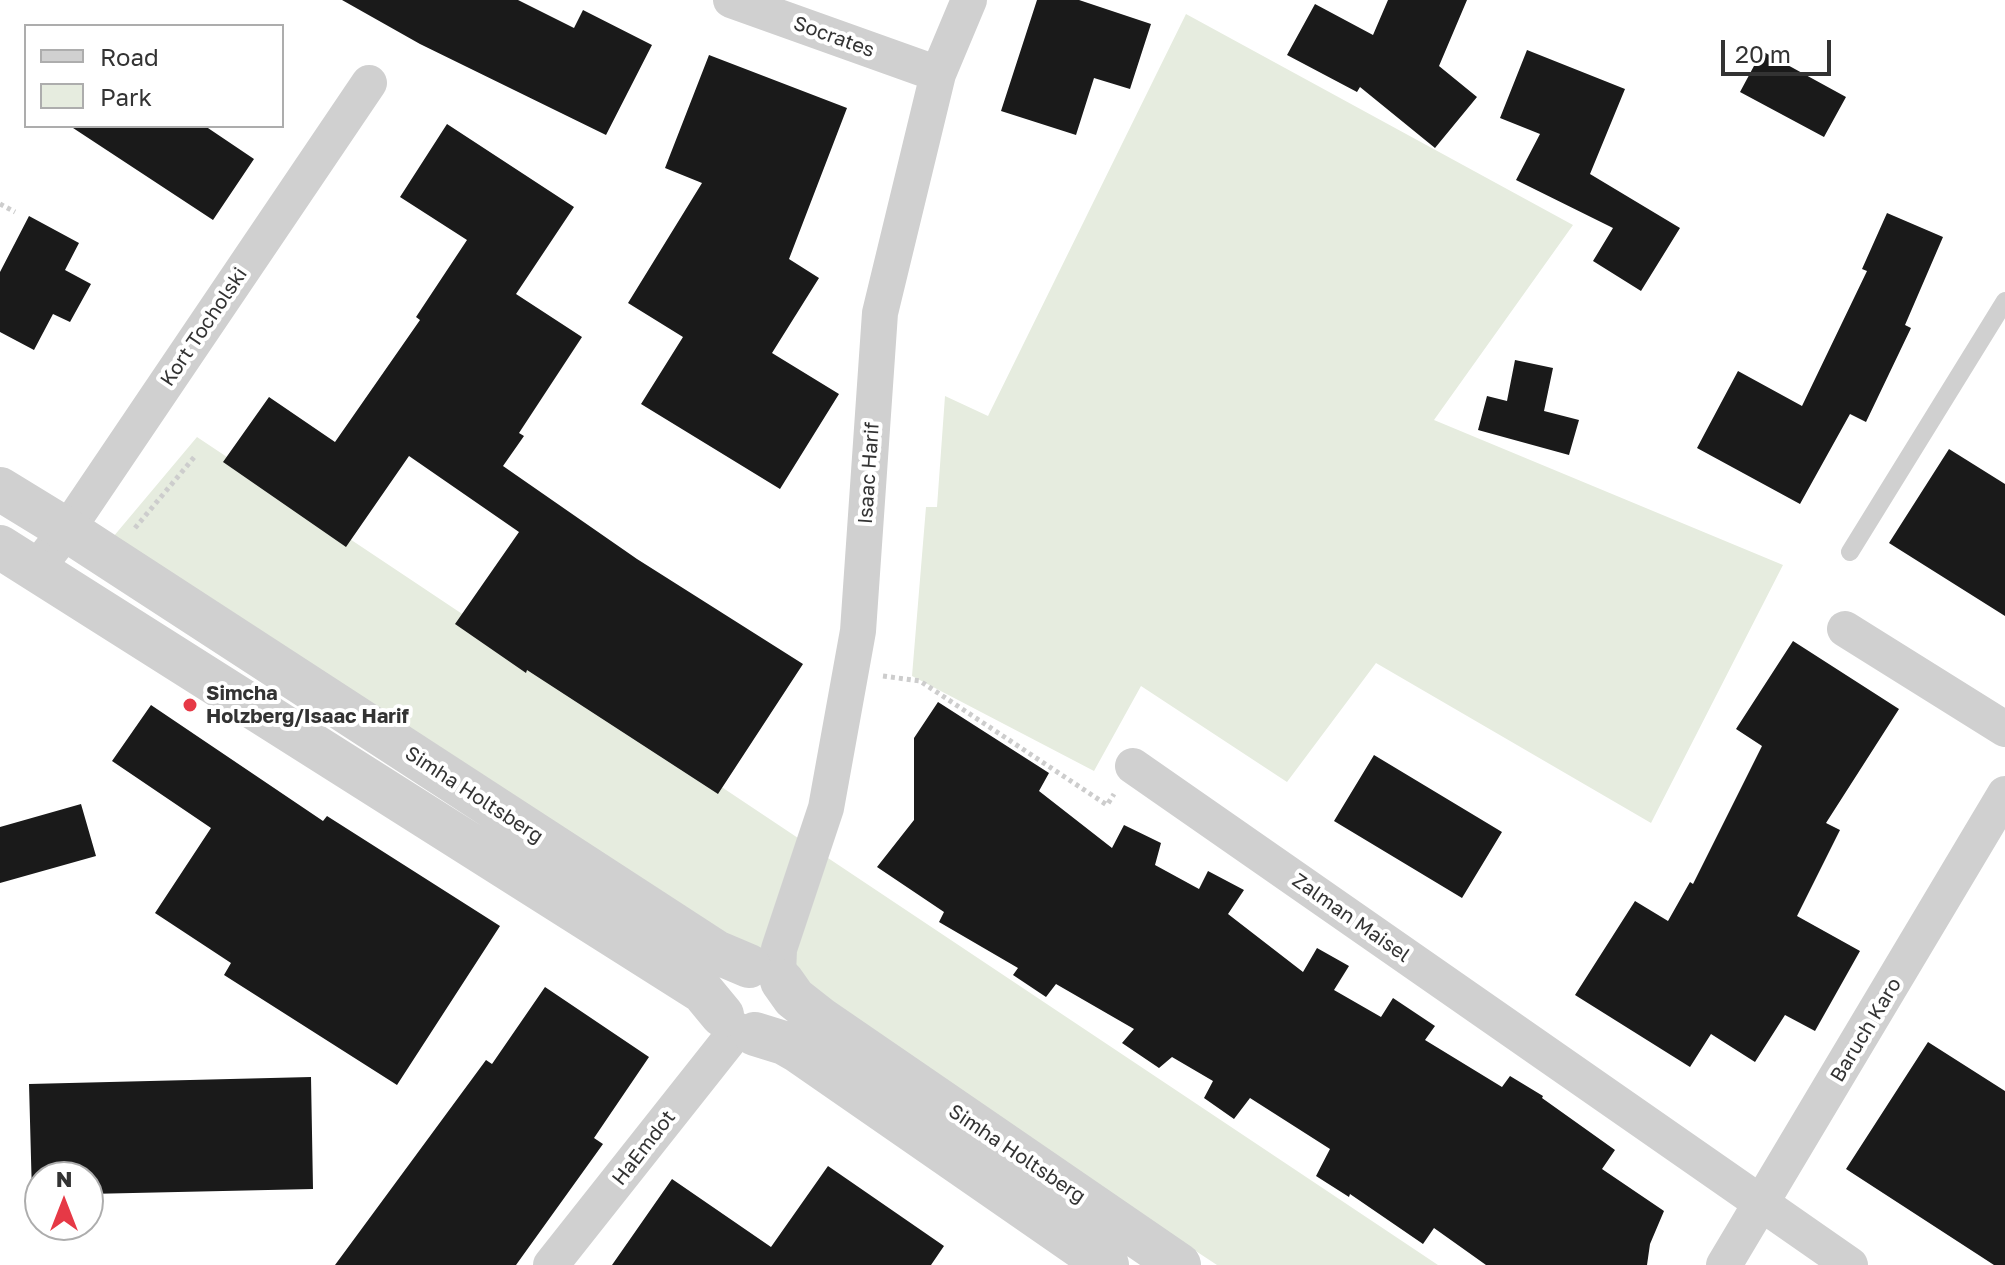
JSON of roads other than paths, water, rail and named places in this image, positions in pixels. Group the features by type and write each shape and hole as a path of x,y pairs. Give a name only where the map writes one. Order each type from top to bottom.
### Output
{"street":[{"name":"Socrates","path":"731,0 938,74"},
{"name":"Isaac Harif","path":"770,967 826,808 858,631 880,313 938,74 969,0"},
{"name":"Kort Tocholski","path":"18,558 67,530 369,83"},
{"name":"Simha Holtsberg","path":"0,489 716,952 770,967 794,998 822,1020 1179,1265"},
{"name":"Simha Holtsberg","path":"18,558 703,992 738,1026 798,1051 1107,1265"},
{"path":"1845,629 2005,729"},
{"name":"Zalman Maisel","path":"1133,766 1850,1265"},
{"name":"Baruch Karo","path":"1724,1265 2005,794"},
{"path":"770,967 788,1001 782,1020 775,1028 738,1026 719,994 723,983 739,969 770,967"},
{"name":"HaEmdot","path":"551,1265 738,1026"}],"lane":[{"path":"1850,552 2005,301"}],"place":[{"name":"Simcha Holzberg/Isaac Harif","path":"190,705"}]}
